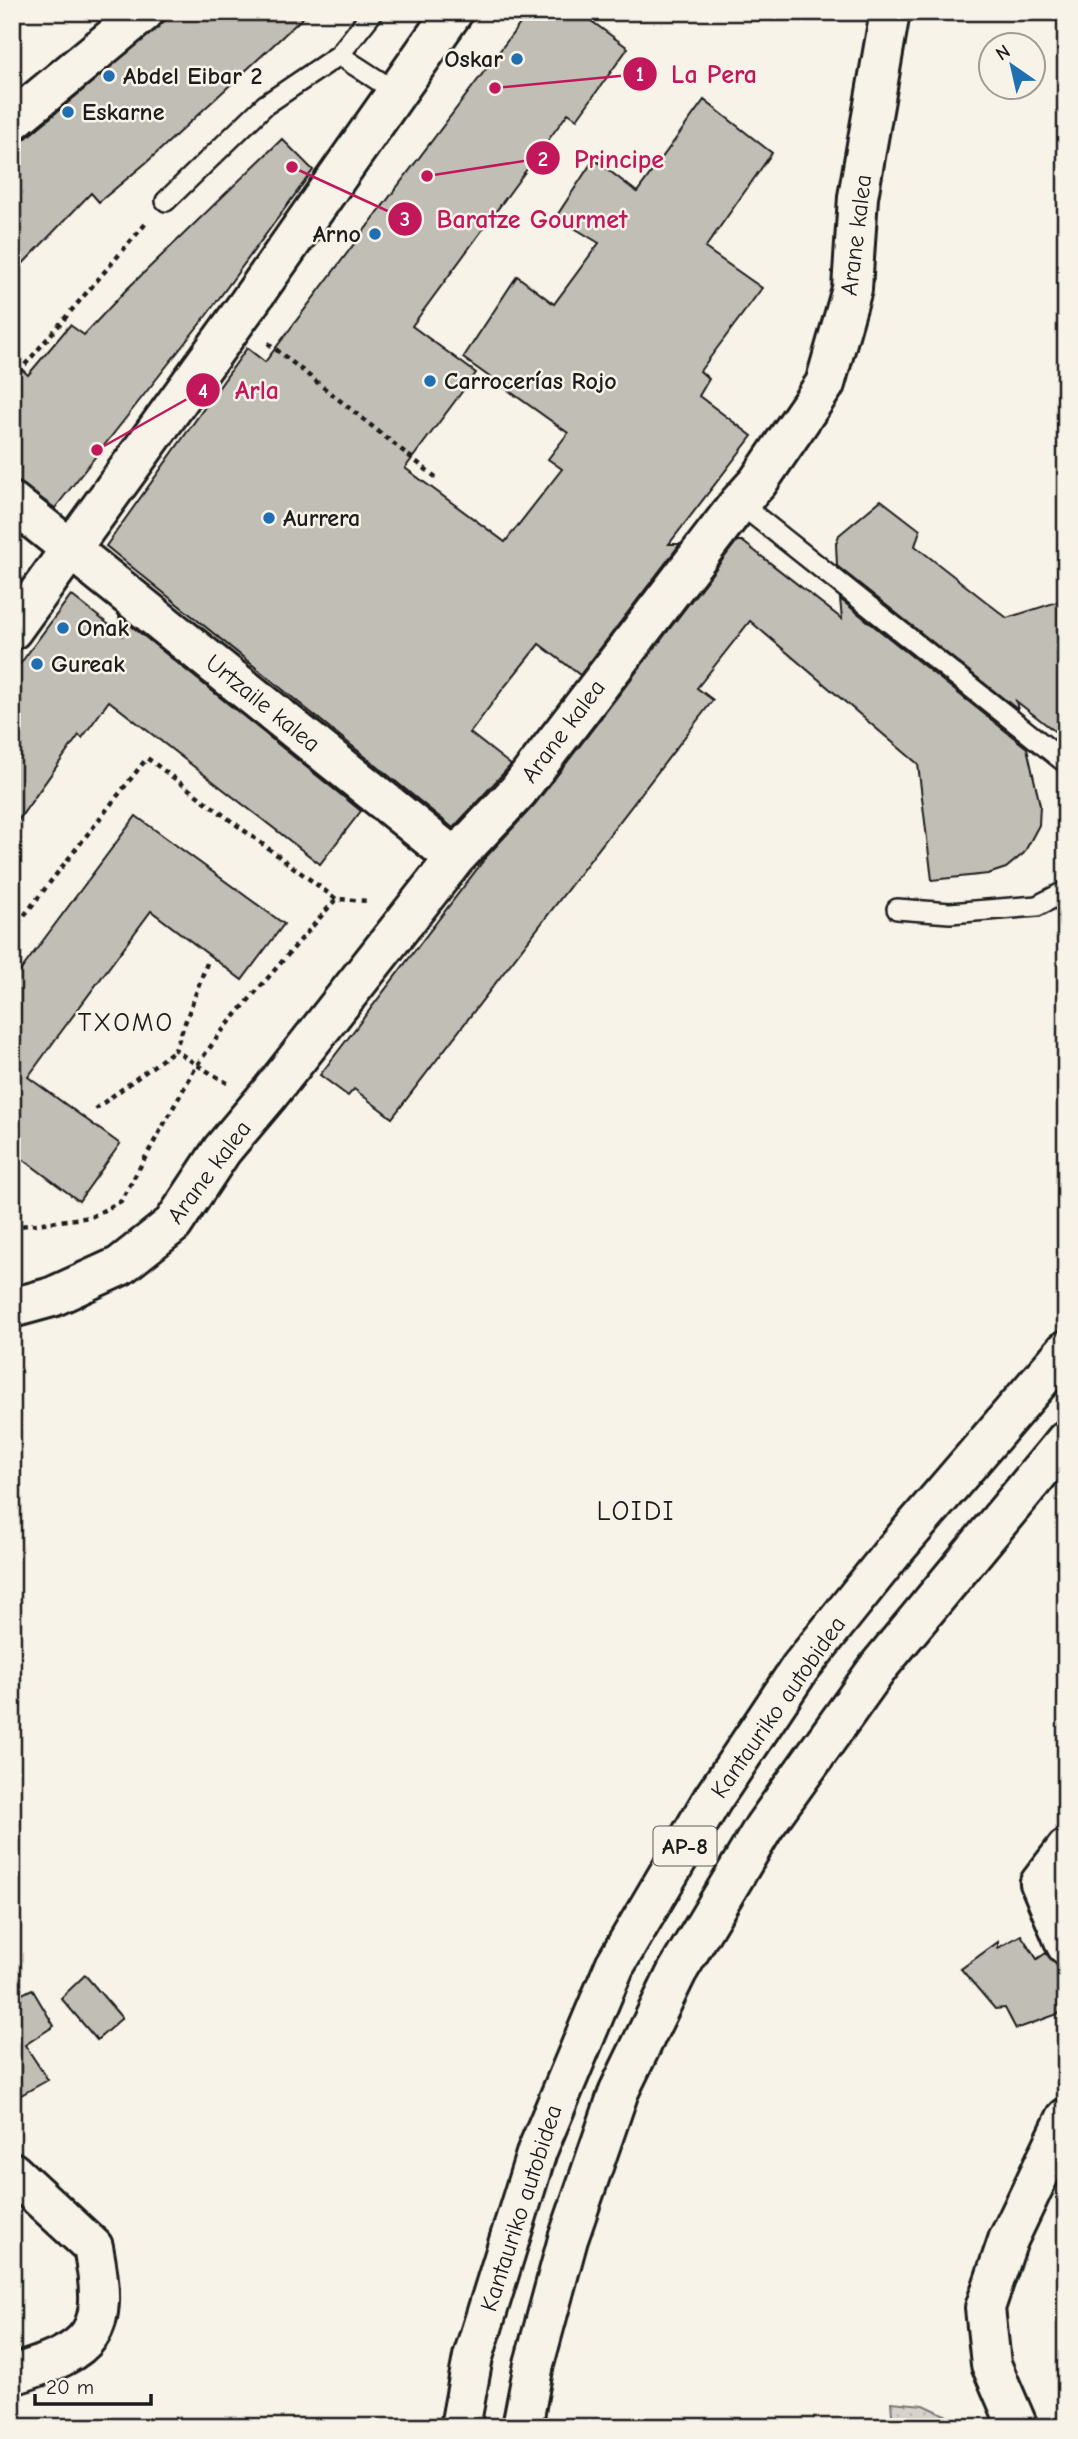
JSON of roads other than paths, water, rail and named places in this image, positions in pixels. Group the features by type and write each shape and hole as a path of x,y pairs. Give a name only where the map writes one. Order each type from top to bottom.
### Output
{"main road":[{"path":"12,121 144,12"},
{"path":"12,630 453,12"},
{"name":"Arane kalea","path":"12,1308 52,1297 120,1266 173,1224 222,1150 262,1104 455,858 518,791 739,503 758,482 825,384 852,289 858,197 890,12"},
{"name":"Urtzaile kalea","path":"12,502 455,858"},
{"name":"Kantauriko autobidea","path":"460,2427 477,2344 537,2151 615,1965 712,1800 800,1668 893,1552 1066,1350"},
{"name":"AP-8","path":"522,2427 534,2364 568,2239 619,2091 677,1972 764,1827 880,1665 1066,1440"},
{"path":"1066,1849 1040,1883 1066,1945"},
{"path":"1018,2427 991,2364 985,2308 1008,2240 1066,2119"},
{"path":"12,2172 93,2247 98,2326 86,2343 52,2361 12,2375"}],"lane":[{"path":"166,201 265,105 340,55 373,12"},
{"path":"340,55 396,92"},
{"path":"739,503 1066,763"},
{"path":"897,909 950,913 1037,906 1066,891"}],"place":[{"name":"Oskar","path":"517,59"},
{"name":"Abdel Eibar 2","path":"109,76"},
{"name":"La Pera","path":"495,88"},
{"name":"Eskarne","path":"68,112"},
{"name":"Baratze Gourmet","path":"292,167"},
{"name":"Principe","path":"427,176"},
{"name":"Arno","path":"375,234"},
{"name":"Carrocerías Rojo","path":"430,381"},
{"name":"Arla","path":"97,450"},
{"name":"Aurrera","path":"269,518"},
{"name":"Onak","path":"63,628"},
{"name":"Gureak","path":"37,664"}],"district":[{"name":"TXOMO","path":"126,1023"},
{"name":"LOIDI","path":"636,1511"}]}
